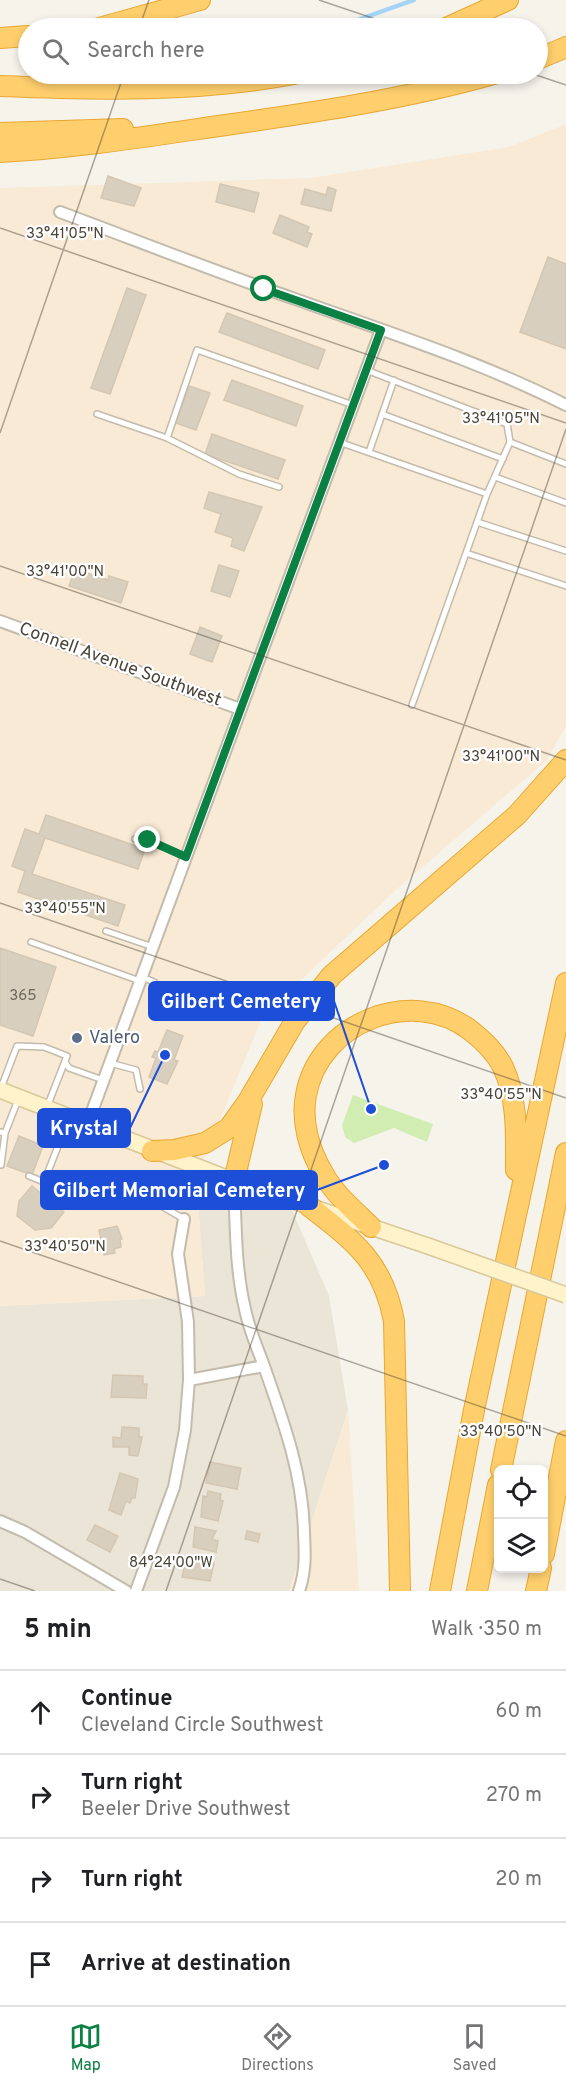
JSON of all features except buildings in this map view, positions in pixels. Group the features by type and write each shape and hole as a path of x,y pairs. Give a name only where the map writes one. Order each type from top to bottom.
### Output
{"highway":[{"path":"135,18 200,0"},
{"path":"468,18 508,0"},
{"path":"1,38 18,37"},
{"path":"548,54 566,47"},
{"path":"0,86 153,87 202,84"},
{"path":"0,152 98,144 275,118 376,102 452,84"},
{"path":"0,133 186,126 275,118"},
{"path":"152,1151 191,1147 219,1136 237,1118 295,1021 332,975 517,815 566,760"},
{"path":"440,1591 474,1410 566,983"},
{"path":"371,1227 323,1175 307,1136 306,1095 319,1061 333,1042 350,1028 369,1018 389,1012 429,1012 448,1017 479,1036 502,1065 513,1103 517,1205"},
{"path":"234,1181 257,1087"},
{"path":"502,1465 566,1153"},
{"path":"309,1206 361,1248 377,1269 390,1296 394,1321 400,1591"},
{"path":"548,1529 566,1441"},
{"path":"477,1591 494,1505"},
{"path":"536,1591 539,1573"}],"main road":[{"path":"0,1090 234,1181 429,1246 566,1295"}],"street":[{"path":"60,212 466,359 566,405"},
{"path":"87,1125 381,330"},
{"name":"Connell Avenue Southwest","path":"0,621 240,709"},
{"path":"234,1181 236,1258 244,1308 289,1435 298,1472 304,1510 305,1574 299,1591"},
{"path":"136,1591 174,1487 185,1430 189,1380 188,1322 178,1254 184,1219"},
{"path":"189,1380 264,1366"},
{"path":"0,1521 25,1532 126,1591"}],"lane":[{"path":"167,438 197,350 353,405"},
{"path":"366,370 507,424 510,442 487,494 412,705"},
{"path":"369,452 394,380"},
{"path":"97,414 167,438 239,474 279,486"},
{"path":"382,414 503,459"},
{"path":"339,442 487,494"},
{"path":"510,442 566,464"},
{"path":"495,477 566,504"},
{"path":"477,522 566,551"},
{"path":"466,553 566,586"},
{"path":"135,839 148,840 186,857"},
{"path":"106,931 153,947"},
{"path":"31,942 154,982"},
{"path":"0,1090 17,1046 44,1047 67,1056 46,1109"},
{"path":"65,1062 69,1068 104,1080"},
{"path":"110,1063 136,1071 140,1089"},
{"path":"1,1165 2,1132 18,1098"},
{"path":"28,1176 44,1182 69,1118"},
{"path":"118,1199 158,1204 184,1219"}],"shaded area":[{"path":"566,124 566,726 547,760 397,889 263,1016 196,1177 205,1296 0,1306 0,188 311,178 509,147"},
{"path":"196,1177 292,1210 329,1296 348,1410 289,1591 0,1591 0,1306 205,1296"},
{"path":"348,1410 359,1591 289,1591"}],"green space":[{"path":"353,1095 433,1124 427,1142 394,1128 354,1143 345,1137 342,1125"}],"waterway":[{"path":"363,18 414,0"}],"place":[{"name":"Valero","path":"77,1038"},
{"name":"Krystal","path":"165,1055"},
{"name":"Gilbert Cemetery","path":"371,1109"},
{"name":"Gilbert Memorial Cemetery","path":"384,1165"}],"route":[{"path":"148,840 186,857 381,330 264,289"}]}
